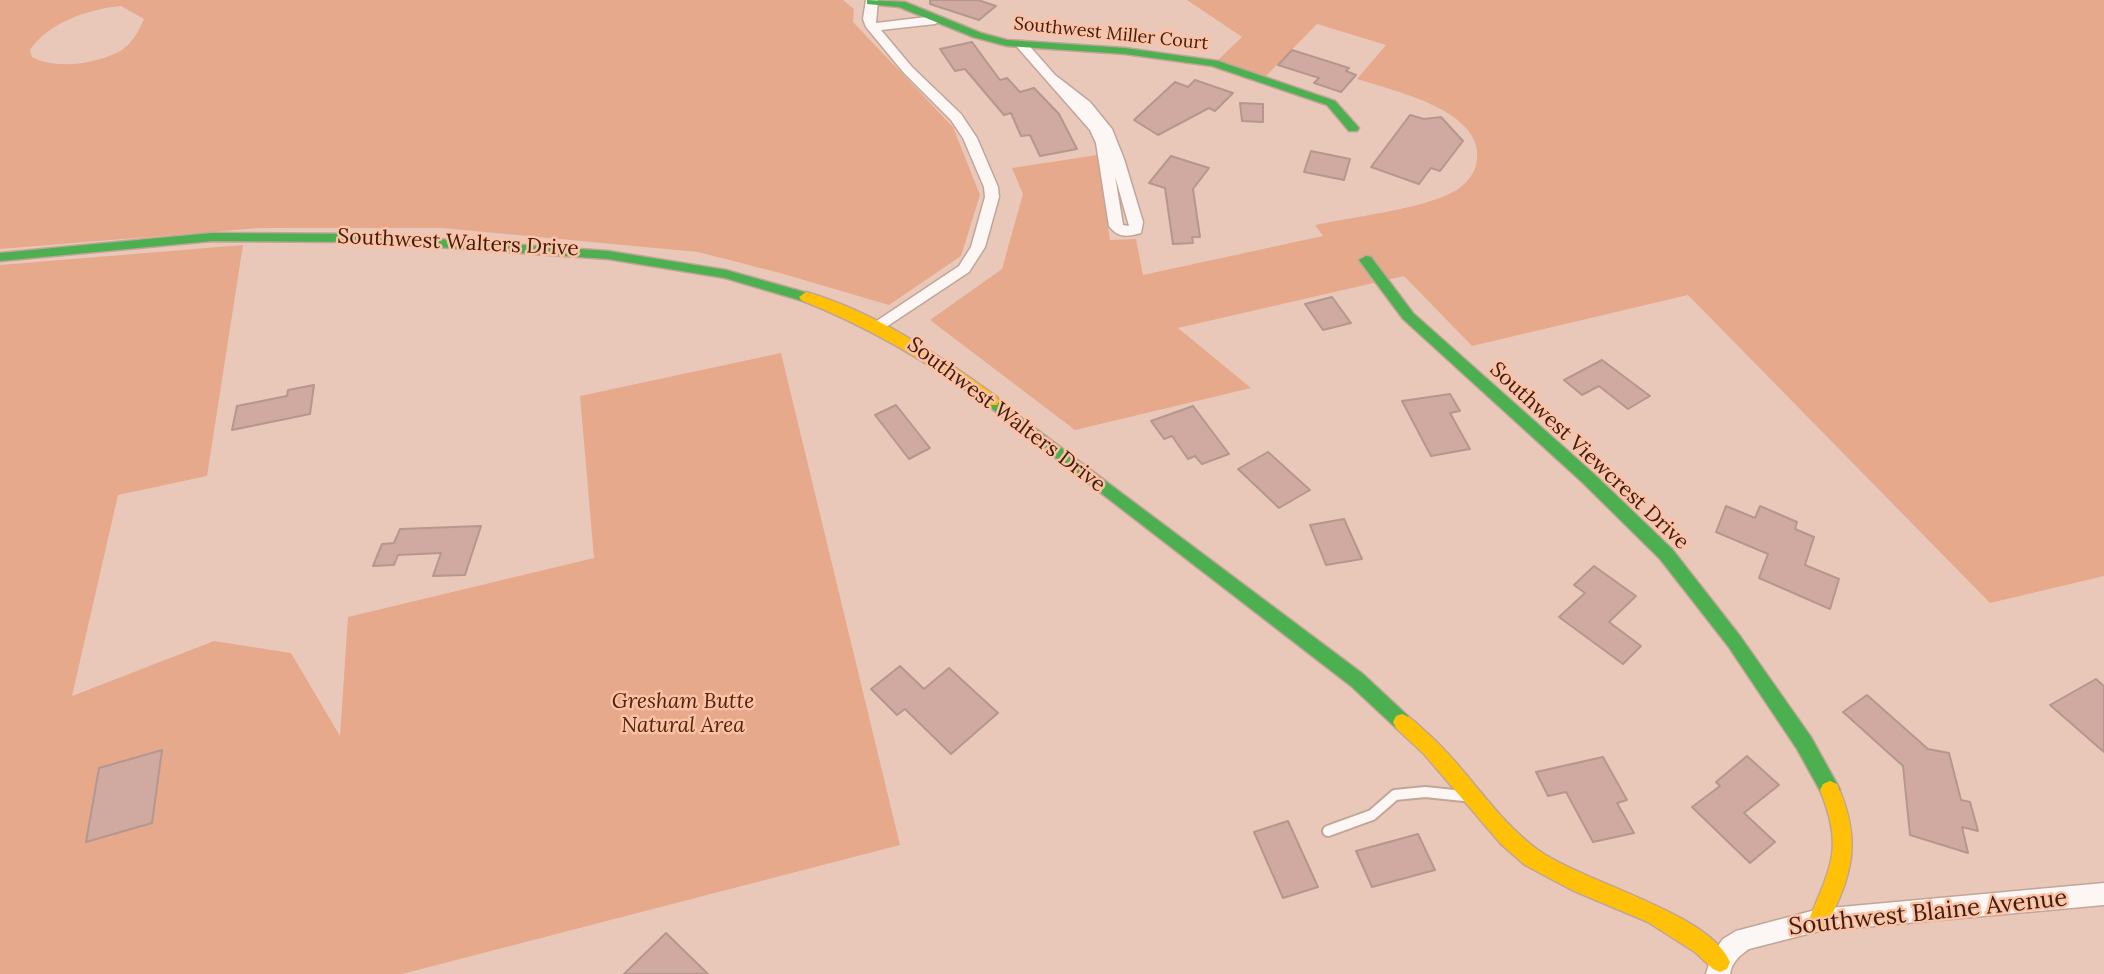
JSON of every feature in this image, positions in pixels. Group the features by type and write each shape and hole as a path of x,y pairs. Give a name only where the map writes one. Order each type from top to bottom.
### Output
{"street":[{"name":"Southwest Miller Court","path":"872,1 901,4 935,20 993,40 1022,45 1055,44 1183,57 1214,63 1331,103 1353,128"},
{"path":"872,1 869,19 872,27 908,70 956,117 970,138 991,187 992,197 978,247 964,269 880,326"},
{"name":"Southwest Miller Court","path":"872,27 935,20"},
{"path":"1022,45 1096,129 1103,143 1116,226 1122,232 1136,230 1137,224 1129,210 1118,157 1108,132 1086,104 1052,78"},
{"name":"Southwest Walters Drive","path":"0,257 207,238 284,236 596,251 680,262 761,281 880,326 949,368 1357,680 1432,748 1507,837 1532,858 1579,883 1655,915 1680,929 1722,970"},
{"name":"Southwest Viewcrest Drive","path":"1366,260 1408,316 1647,534 1693,586 1761,679 1830,786 1840,809 1845,855 1841,881 1819,920"},
{"name":"Southwest Blaine Avenue","path":"1722,970 1731,947 1744,939 1819,920 2104,894"}],"lane":[{"path":"1328,831 1372,815 1395,795 1425,793 1472,796"}],"green space":[{"path":"0,0 843,0 854,9 853,22 953,127 980,195 961,256 889,305 698,252 442,228 260,228 0,249","holes":["121,6 144,19 126,47 101,59 65,64 32,57 30,50 38,40 59,25 83,14"]},
{"path":"1187,0 2104,0 2104,576 1990,603 1688,295 1472,346 1404,276 1178,328 1251,388 1075,430 930,320 1002,269 1023,194 1012,168 1097,155 1110,240 1136,239 1143,275 1323,236 1315,225 1433,200 1462,186 1476,166 1475,143 1466,128 1451,115 1412,96 1357,79 1386,45 1317,24 1266,76 1218,60 1242,37"},
{"name":"Gresham Butte Natural Area","path":"243,245 207,476 118,495 72,696 214,641 291,653 340,736 348,617 594,558 580,396 781,353 900,845 402,974 0,974 0,265"}],"building":[{"path":"930,0 978,0 996,6 979,20 930,4"},
{"path":"972,42 1000,80 1007,78 1020,92 1034,88 1059,114 1077,149 1040,156 1030,135 1021,136 1011,113 1004,115 965,69 955,71 940,49"},
{"path":"1292,50 1349,68 1346,71 1356,75 1341,92 1314,83 1319,78 1278,65"},
{"path":"1195,80 1233,93 1215,111 1209,108 1158,135 1134,120 1175,82 1188,87"},
{"path":"1240,103 1263,104 1263,122 1242,121"},
{"path":"1410,115 1424,119 1441,117 1463,141 1440,171 1431,168 1419,184 1371,167"},
{"path":"1311,151 1350,159 1344,180 1304,172"},
{"path":"1171,156 1209,168 1193,189 1200,237 1192,237 1193,243 1173,244 1165,188 1149,183"},
{"path":"1332,297 1351,323 1323,330 1305,304"},
{"path":"1602,360 1650,396 1628,409 1599,386 1582,395 1564,380"},
{"path":"314,385 310,414 232,430 237,406 287,396 288,390"},
{"path":"1450,394 1460,411 1450,413 1470,449 1431,456 1402,401"},
{"path":"896,405 930,448 909,459 875,415"},
{"path":"1193,406 1229,454 1202,464 1195,456 1188,459 1172,436 1164,439 1151,421"},
{"path":"1268,452 1310,490 1279,508 1238,469"},
{"path":"1726,506 1755,518 1760,506 1797,522 1795,529 1814,537 1805,565 1839,579 1830,609 1759,578 1768,554 1716,532"},
{"path":"1344,519 1362,559 1326,565 1310,525"},
{"path":"481,526 465,575 433,576 441,553 398,555 394,565 373,566 382,544 394,543 400,529"},
{"path":"1594,566 1636,596 1609,622 1641,646 1623,664 1559,617 1585,593 1574,585"},
{"path":"900,666 924,689 949,668 998,713 951,754 905,709 897,715 871,689"},
{"path":"2096,679 2104,686 2104,752 2050,705"},
{"path":"1867,695 1928,749 1949,753 1961,800 1970,802 1978,831 1962,827 1968,853 1910,835 1903,766 1843,712"},
{"path":"162,750 152,823 86,842 99,768"},
{"path":"1747,756 1779,785 1744,813 1775,842 1750,863 1692,807 1720,786 1716,782"},
{"path":"1603,757 1627,800 1617,803 1634,833 1593,842 1566,792 1548,796 1536,772"},
{"path":"1288,821 1318,887 1283,898 1254,832"},
{"path":"1418,834 1435,870 1372,887 1356,851"},
{"path":"666,933 708,974 624,974"}],"traffic: fast":[{"path":"871,2 901,4 977,35 1007,43 1125,51 1214,63 1331,103 1353,128"},
{"path":"0,257 212,237 364,238 608,255 726,274 806,297"},
{"path":"1366,260 1408,316 1588,478 1666,554 1734,641 1804,743 1830,790"},
{"path":"992,401 1357,680 1402,722"}],"traffic: slow":[{"path":"806,297 880,329 948,370 992,401"},
{"path":"1402,722 1431,748 1508,837 1532,858 1579,883 1655,915 1702,945 1720,962"},
{"path":"1819,920 1835,887 1843,856 1842,825 1830,790"}]}
